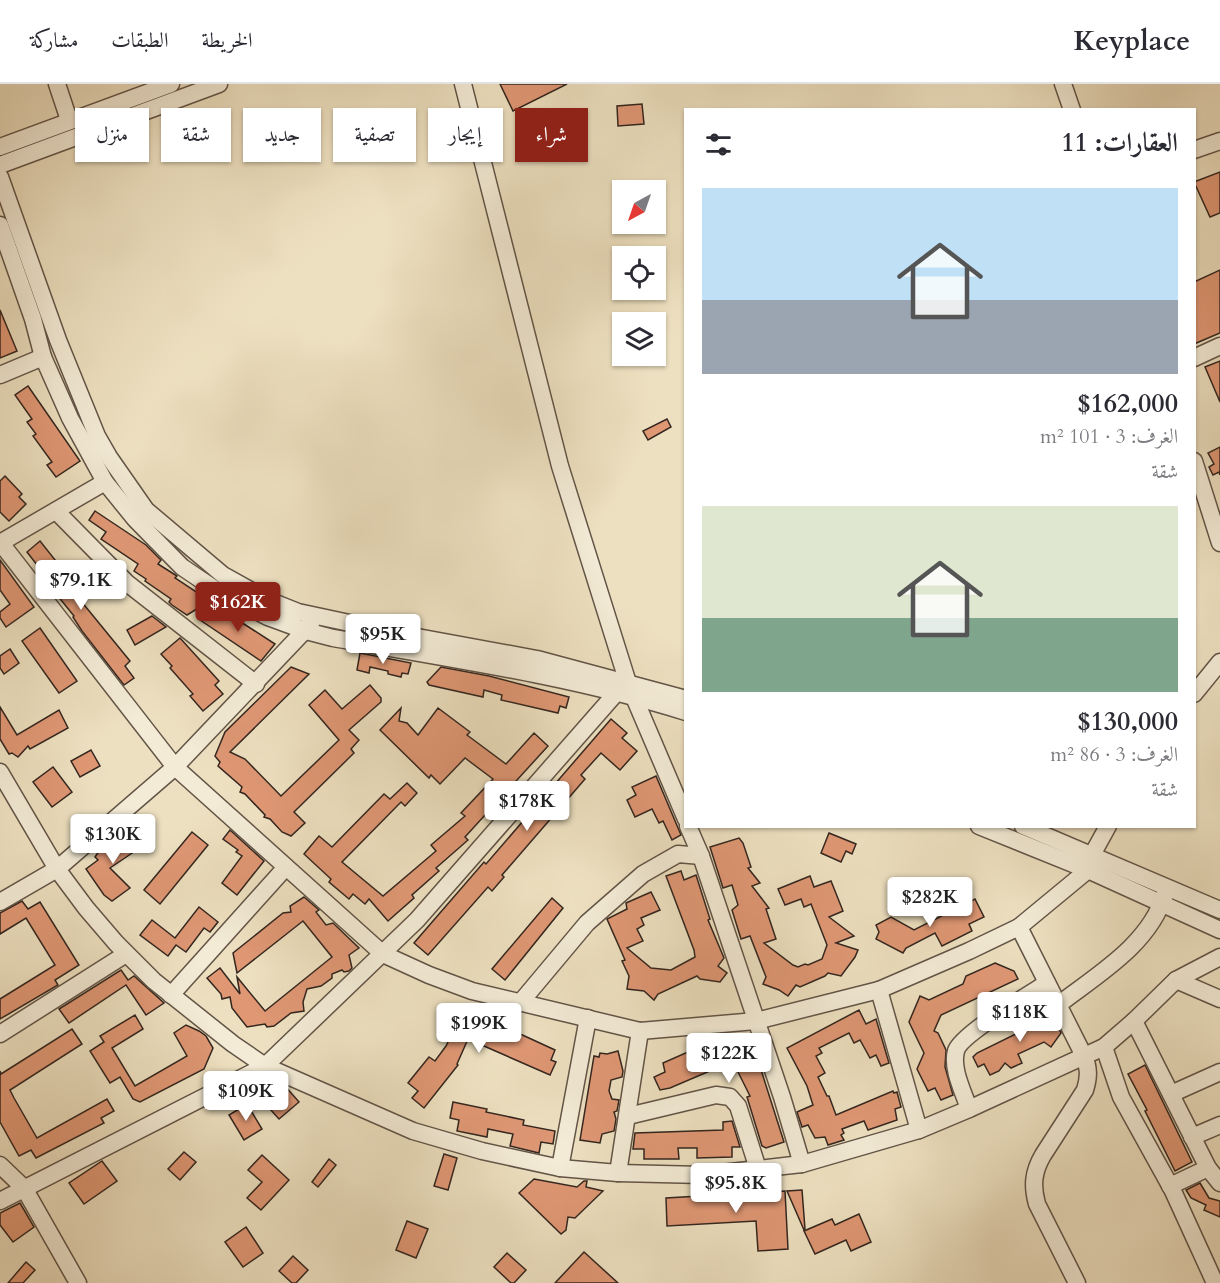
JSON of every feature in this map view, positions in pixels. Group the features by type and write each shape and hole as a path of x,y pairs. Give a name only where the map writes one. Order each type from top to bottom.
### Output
{"street":[{"path":"57,84 69,120"},
{"path":"0,147 171,84"},
{"path":"0,165 219,84"},
{"path":"463,84 560,466 627,690 684,815"},
{"path":"1063,84 1071,108"},
{"path":"1196,149 1220,141"},
{"path":"0,177 58,340 97,436 146,510 223,575 268,600 298,612 537,659 684,711"},
{"path":"0,225 44,357 70,418 105,482 135,519 182,567 229,597 306,631 333,638 684,699"},
{"path":"1196,357 1220,346"},
{"path":"0,375 44,357"},
{"path":"1196,467 1220,543"},
{"path":"105,482 0,543 175,767 383,954 472,991 640,1030 756,1021 879,990 1019,927 1090,862 1107,828"},
{"path":"56,511 127,583 256,684"},
{"path":"0,902 57,869 175,767 306,631 317,616"},
{"path":"1196,692 1220,662"},
{"path":"0,1201 265,1065 417,920 627,690"},
{"path":"2,780 57,869 86,908 126,954 171,995 233,1044 265,1065 413,1131 482,1151 560,1168 618,1173 703,1175 802,1164 919,1130 1104,1047 1176,980 1219,960"},
{"path":"689,828 701,856 802,1164"},
{"path":"985,828 1090,862"},
{"path":"1027,828 1090,862 1165,895 1217,929 1219,906 1165,895"},
{"path":"520,1003 587,923 643,874 678,854 701,856"},
{"path":"171,995 286,867"},
{"path":"1058,1005 1134,945 1146,932 1165,895"},
{"path":"1019,927 1088,1067 1085,1090 1043,1155 1034,1179 1037,1204 1077,1283"},
{"path":"0,1034 126,954"},
{"path":"1176,980 1220,999"},
{"path":"969,1109 955,1065 956,1050 966,1037 1047,983"},
{"path":"879,990 919,1130"},
{"path":"560,1168 588,1018"},
{"path":"1134,1021 1208,1168 1220,1183"},
{"path":"618,1173 640,1030"},
{"path":"1104,1047 1121,1097 1214,1264 1215,1283"},
{"path":"1171,1094 1220,1072"},
{"path":"628,1116 716,1095 730,1097 738,1106 758,1169"},
{"path":"1192,1137 1220,1125"},
{"path":"0,1165 24,1188 78,1283"},
{"path":"1170,1186 1208,1168"}],"building":[{"path":"500,84 567,84 515,108 513,111"},
{"path":"642,104 644,124 618,126 617,106"},
{"path":"1220,172 1220,213 1210,217 1196,186 1196,181"},
{"path":"1220,270 1220,333 1196,343 1196,281"},
{"path":"0,310 17,351 0,358"},
{"path":"1220,361 1220,402 1205,367"},
{"path":"28,386 80,461 56,477 47,465 52,462 33,436 36,434 27,422 32,419 15,395"},
{"path":"667,419 671,427 648,440 643,431"},
{"path":"1220,447 1220,475 1219,472 1213,475 1209,467 1214,464 1208,453"},
{"path":"5,476 22,494 19,497 26,504 9,521 0,512 0,481"},
{"path":"95,511 146,545 161,560 158,564 210,601 187,615 172,605 169,602 171,599 134,571 138,564 101,539 106,532 89,520"},
{"path":"40,541 59,565 62,563 88,595 81,601 130,661 125,666 134,678 124,685 82,631 74,616 57,595 59,593 27,552"},
{"path":"0,560 34,607 6,627 0,618 0,612 10,604 0,590"},
{"path":"216,606 275,644 261,661 200,620"},
{"path":"152,616 166,627 135,645 127,630"},
{"path":"40,628 77,681 59,693 22,641"},
{"path":"180,638 219,681 215,685 223,694 203,711 190,696 193,694 161,654"},
{"path":"10,649 19,663 4,674 0,668 0,656"},
{"path":"360,653 411,663 408,674 402,673 401,677 370,667 369,673 357,670"},
{"path":"291,667 309,674 230,752 245,759 281,796 339,740 309,705 325,690 342,709 370,685 381,698 381,702 349,730 359,740 351,749 354,753 294,812 305,823 291,836 282,832 270,819 264,817 265,815 245,794 240,792 242,787 218,766 220,762 215,756 225,732"},
{"path":"441,667 489,676 569,697 566,708 560,706 558,713 501,700 502,695 484,690 483,697 429,685 427,682"},
{"path":"0,707 17,735 59,710 68,728 30,749 28,746 18,757 12,753 9,754 0,739"},
{"path":"401,708 399,721 407,723 418,735 438,708 470,732 467,735 506,764 534,733 548,746 465,837 468,840 436,868 439,871 388,921 369,899 365,904 353,894 349,899 329,882 331,879 304,854 319,836 332,847 384,794 390,799 407,783 417,793 405,806 401,802 342,862 383,896 436,851 431,845 465,816 461,813 493,779 465,758 440,784 431,775 429,778 380,730"},
{"path":"611,719 627,733 622,738 637,751 620,770 601,753 581,775 585,779 502,875 504,877 492,891 488,887 428,955 414,943 484,862 486,864"},
{"path":"91,750 100,766 80,777 71,761"},
{"path":"53,767 72,792 52,807 33,782"},
{"path":"656,776 681,835 672,840 663,821 659,823 652,809 635,817 627,800 636,795 632,787"},
{"path":"230,830 264,861 237,895 222,883 242,856 236,852 238,850 223,839"},
{"path":"126,832 144,845 110,868 130,888 112,901 104,895 86,869 98,860 95,857 100,850"},
{"path":"192,832 208,845 160,904 144,890"},
{"path":"829,833 856,844 852,854 846,851 841,862 821,853"},
{"path":"739,838 751,867 748,868 760,883 752,886 769,908 766,909 776,939 764,943 793,965 798,967 808,965 822,959 827,945 811,904 804,907 801,899 785,905 778,889 810,876 814,887 831,881 843,911 829,917 854,936 836,943 858,950 841,976 828,973 800,987 796,985 788,996 763,984 766,977 750,936 741,939 732,910 738,905 732,885 723,888 710,847"},
{"path":"681,871 684,880 696,875 710,919 708,920 724,958 718,966 727,973 720,982 700,979 697,976 658,994 654,1000 644,991 627,989 629,976 622,961 625,960 607,919 627,909 626,903 651,892 660,910 641,918 644,925 637,929 643,941 627,948 651,968 671,970 695,957 666,876"},
{"path":"304,897 319,910 316,912 326,925 333,923 359,948 349,955 352,968 349,971 342,970 332,974 332,978 321,986 307,989 303,1002 304,1011 291,1013 274,1026 267,1027 265,1024 247,1027 232,1008 230,997 222,999 221,994 207,978 220,968 240,994 237,977 265,1011 332,957 303,921 237,973 233,953 283,913 291,912 290,906"},
{"path":"552,898 563,908 505,980 492,969"},
{"path":"975,899 984,917 969,924 972,931 942,946 935,933 906,948 903,953 876,939 879,932 876,925 891,917 914,930"},
{"path":"22,901 28,909 40,902 79,965 55,980 58,985 0,1019 0,999 55,965 26,918 0,934 0,913"},
{"path":"199,907 218,922 210,932 204,928 186,952 176,945 168,956 140,935 152,920 175,938"},
{"path":"995,963 1014,971 1018,979 941,1015 934,1031 938,1033 946,1050 945,1067 953,1095 941,1100 935,1088 928,1091 917,1069 924,1053 909,1022 920,996 929,1000 963,984 966,976"},
{"path":"121,970 128,980 134,976 164,1003 146,1015 126,985 69,1023 59,1009"},
{"path":"1044,1001 1061,1033 1051,1047 1044,1042 1018,1054 1022,1063 1011,1068 1005,1063 999,1071 990,1075 984,1064 978,1067 973,1057 977,1053 1030,1027 1040,1014 1035,1003"},
{"path":"859,1010 866,1024 876,1019 889,1063 881,1066 876,1055 870,1058 860,1040 854,1043 849,1033 819,1048 822,1053 816,1056 825,1073 818,1077 829,1096 836,1115 893,1091 897,1092 901,1107 895,1109 897,1120 868,1130 864,1121 842,1129 844,1133 841,1135 844,1140 828,1145 825,1137 815,1138 808,1125 802,1127 797,1112 813,1105 807,1086 787,1048"},
{"path":"480,1012 495,1019 494,1022 555,1050 551,1060 556,1062 550,1075 468,1039 458,1065 424,1108 412,1098 418,1091 408,1083 429,1057 435,1061 446,1046 460,1018 474,1024"},
{"path":"135,1015 143,1029 112,1048 135,1086 187,1056 174,1033 186,1025 206,1036 213,1048 204,1069 140,1102 133,1099 120,1077 110,1083 90,1051 104,1042 100,1036"},
{"path":"72,1029 82,1044 10,1090 14,1098 37,1138 107,1099 114,1111 101,1118 104,1123 36,1158 31,1150 19,1156 0,1122 0,1071 1,1074"},
{"path":"743,1046 746,1052 755,1051 784,1142 766,1148 762,1146 747,1097 750,1096 737,1070 730,1073 728,1067 712,1070 660,1090 654,1077 665,1072 663,1063 697,1048 700,1055"},
{"path":"618,1051 623,1071 622,1077 611,1080 609,1091 612,1099 619,1100 617,1111 614,1112 616,1119 614,1131 602,1134 600,1143 580,1140 594,1056 599,1057 600,1053"},
{"path":"1145,1065 1192,1162 1175,1171 1128,1074"},
{"path":"279,1083 285,1086 299,1102 279,1119 261,1099"},
{"path":"453,1102 524,1120 523,1125 555,1131 553,1144 541,1142 539,1153 510,1146 513,1134 488,1129 487,1137 457,1131 459,1120 450,1118"},
{"path":"247,1104 262,1129 244,1140 229,1115"},
{"path":"732,1121 740,1147 732,1147 732,1157 697,1158 697,1148 678,1148 679,1159 644,1159 644,1149 633,1149 635,1133 723,1130 723,1122"},
{"path":"184,1152 196,1162 180,1180 168,1169"},
{"path":"444,1154 457,1158 448,1190 434,1186"},
{"path":"262,1155 289,1180 261,1210 247,1198 262,1182 248,1170"},
{"path":"329,1159 336,1165 318,1187 312,1182"},
{"path":"102,1161 117,1181 84,1204 69,1183"},
{"path":"534,1179 577,1187 587,1181 586,1187 603,1191 575,1218 568,1217 566,1230 561,1234 519,1193"},
{"path":"1200,1183 1209,1198 1220,1201 1220,1217 1204,1210 1206,1205 1191,1198 1186,1190"},
{"path":"802,1190 805,1229 804,1230 787,1191"},
{"path":"785,1191 788,1249 758,1251 756,1221 667,1226 666,1198"},
{"path":"20,1203 34,1227 13,1242 0,1225 0,1213"},
{"path":"859,1214 871,1242 851,1251 846,1240 815,1254 804,1231 832,1219 835,1225"},
{"path":"407,1221 428,1229 416,1258 396,1250"},
{"path":"246,1227 263,1253 243,1267 225,1242"},
{"path":"584,1252 618,1283 555,1283"},
{"path":"507,1253 526,1270 514,1283 511,1283 494,1267"},
{"path":"293,1256 308,1270 296,1283 292,1283 279,1271"},
{"path":"26,1262 35,1270 23,1283 8,1283"}]}
